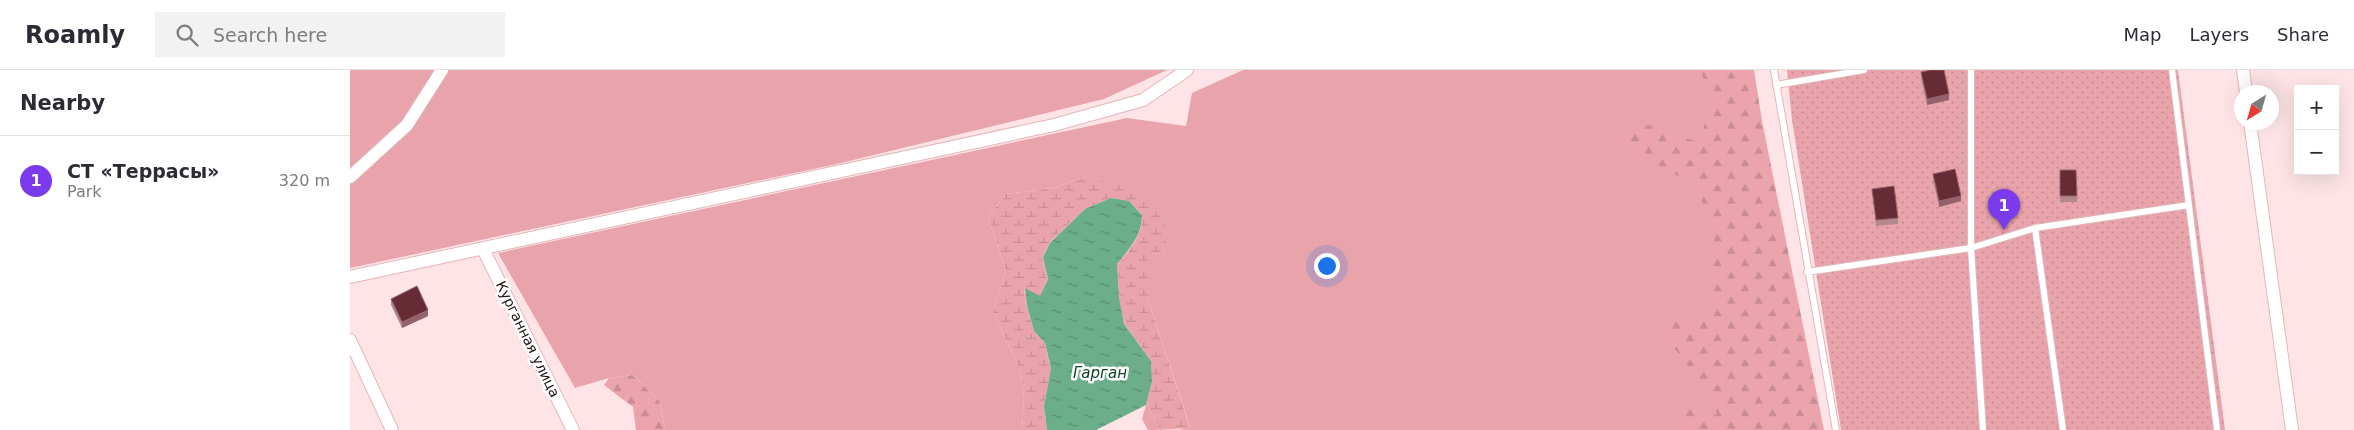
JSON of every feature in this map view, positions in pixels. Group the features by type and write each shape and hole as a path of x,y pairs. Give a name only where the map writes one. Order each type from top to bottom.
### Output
{"street":[{"path":"350,177 407,125 442,70"},
{"path":"350,277 1054,125 1143,100 1187,70"},
{"path":"2243,70 2245,85"},
{"path":"2251,130 2292,430"},
{"name":"Курганная улица","path":"483,248 573,430"},
{"path":"350,340 392,430"}],"lane":[{"path":"1774,70 1807,272 1836,430"},
{"path":"1776,85 1864,70"},
{"path":"1971,70 1971,248 1983,430"},
{"path":"2172,70 2217,430"},
{"path":"1807,272 1971,248 2035,228 2189,205"},
{"path":"2035,228 2062,430"}],"green space":[{"path":"350,70 1167,70 1104,99 837,164 350,268"},
{"path":"1243,70 1727,70 1804,430 1178,430 1190,427 1149,302 1146,260 1164,250 1156,211 1086,177 1052,188 1006,194 988,217 1006,271 993,312 1021,372 1024,398 1022,430 665,430 660,402 633,375 609,378 575,388 498,253 1127,118 1186,126 1192,93"},
{"path":"1700,70 1754,70 1762,121 1824,430 1682,430 1681,405 1717,415 1705,388 1662,332 1663,322 1697,321 1714,313 1711,230 1696,184 1647,162 1627,156 1616,134 1649,125 1700,143 1706,118 1708,89"},
{"path":"1787,70 2178,70 2225,430 1841,430 1792,120"},
{"path":"1086,177 1136,190 1156,211 1169,231 1164,250 1147,260 1149,302 1190,428 1160,430 1147,405 1152,382 1151,361 1125,324 1120,296 1118,264 1135,241 1143,215 1129,201 1111,198 1084,209 1049,243 1042,257 1047,279 1040,296 1024,288 1026,306 1034,331 1044,343 1051,369 1042,413 1043,430 1022,430 1024,398 1021,372 993,312 1006,271 988,217 1006,194 1052,188"},
{"path":"1111,198 1129,201 1085,209 1050,243 1043,257 1048,279 1040,297 1025,289 1027,306 1034,331 1026,306 1024,288 1040,295 1047,279 1042,257 1049,243 1084,209"},
{"path":"1129,201 1143,215 1140,229 1142,215"},
{"path":"1138,235 1131,247 1118,264 1125,324 1151,361 1124,324 1119,296 1117,264"},
{"path":"1034,331 1045,343 1051,369 1044,343"},
{"path":"1151,361 1152,382 1147,405 1160,430 1148,430 1142,419 1146,405"},
{"path":"1050,373 1044,406 1047,430 1043,430 1041,413"},
{"path":"633,375 660,402 665,430 636,430 633,407 604,385 609,378"}],"water":[{"name":"Гарган","path":"1111,198 1129,201 1142,215 1138,235 1117,264 1119,296 1124,324 1151,361 1152,381 1146,405 1096,430 1047,430 1044,406 1051,368 1045,343 1034,331 1027,306 1025,288 1040,296 1048,279 1043,257 1050,243 1085,209"}],"building":[{"path":"1944,70 1949,94 1927,99 1921,72"},
{"path":"1955,169 1961,196 1939,201 1933,174"},
{"path":"2060,170 2076,170 2077,196 2060,196"},
{"path":"1894,186 1898,218 1876,220 1872,189"},
{"path":"417,286 428,310 402,322 391,299"}],"place":[{"name":"СТ «Террасы»","path":"2004,230"}]}
